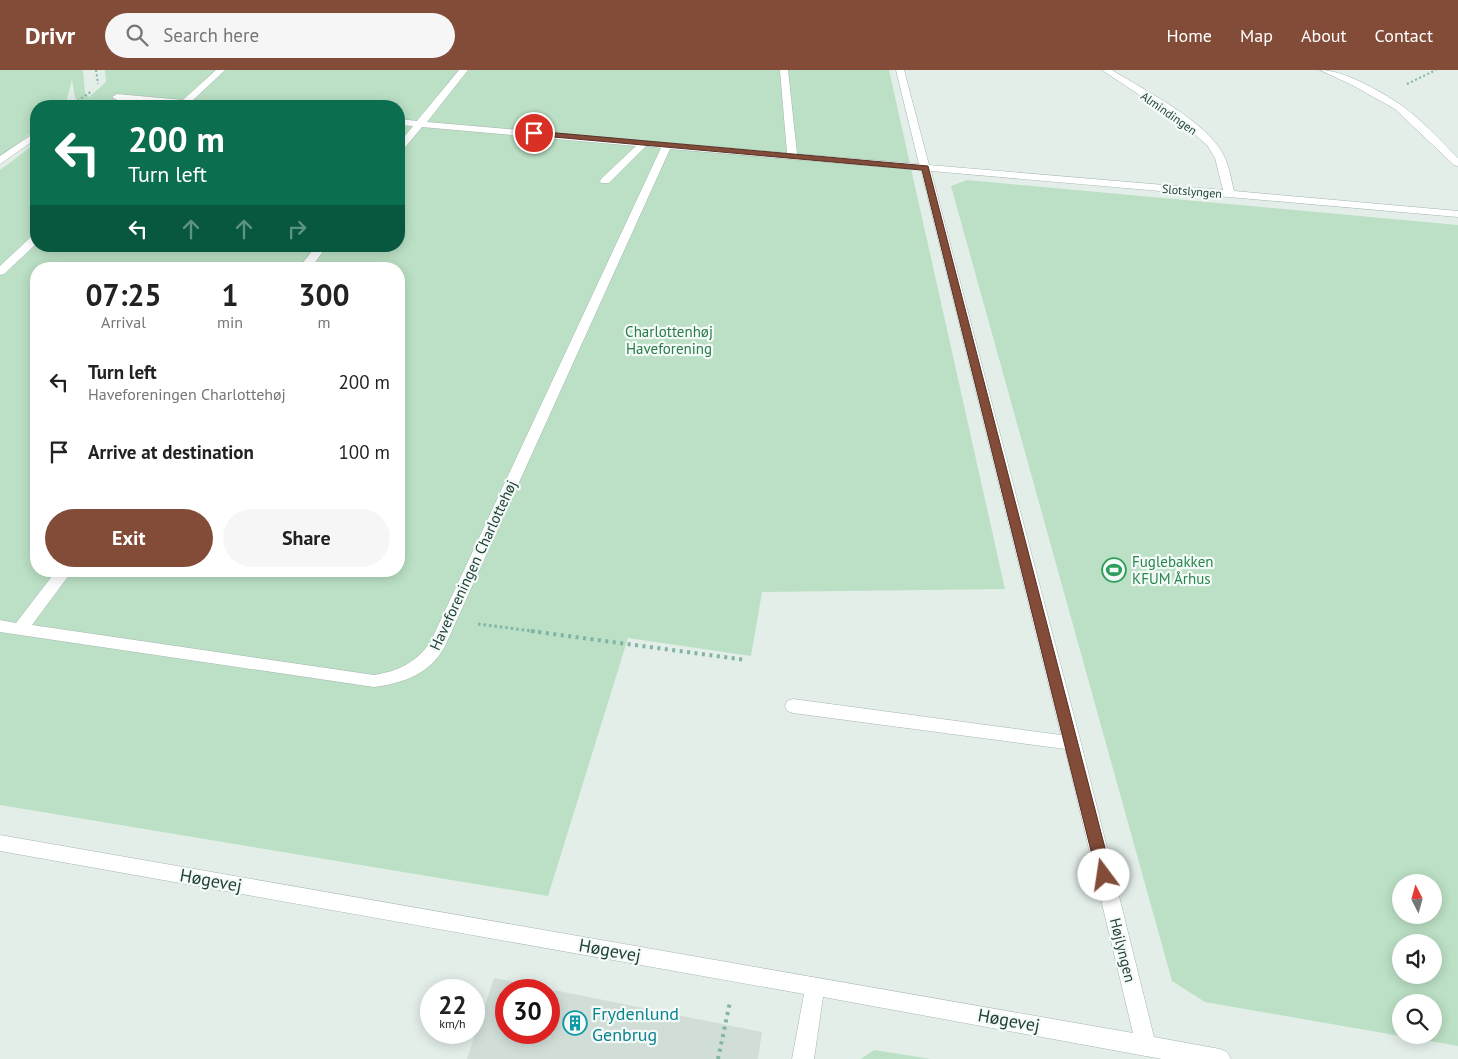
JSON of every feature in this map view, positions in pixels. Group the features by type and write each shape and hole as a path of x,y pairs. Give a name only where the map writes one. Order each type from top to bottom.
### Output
{"street":[{"path":"187,100 221,70"},
{"path":"405,141 464,70"},
{"path":"784,70 792,155"},
{"name":"Højlyngen","path":"900,70 1072,743 1146,1045"},
{"name":"Almindingen","path":"1106,70 1187,123 1209,142 1218,153 1229,194"},
{"path":"1324,70 1355,83 1398,107 1458,163"},
{"path":"117,97 145,100"},
{"path":"405,122 925,168"},
{"path":"0,162 30,140"},
{"path":"605,181 645,142"},
{"name":"Haveforeningen Charlottehøj","path":"0,626 374,681 394,678 414,671 428,660 437,646 667,145"},
{"name":"Slotslyngen","path":"925,168 1458,214"},
{"path":"0,272 30,244"},
{"path":"309,262 317,252"},
{"path":"20,628 60,577"},
{"path":"793,706 1072,743"},
{"name":"Høgevej","path":"0,843 1220,1059"},
{"path":"803,1059 814,986"}],"path":[{"path":"79,100 98,87"},
{"path":"447,621 746,660"},
{"path":"718,1059 736,972"}],"shaded area":[{"path":"494,978 499,979 495,979 495,1044 560,1044 560,991 762,1032 758,1059 467,1059 472,1044 485,1044 485,1005"}],"green space":[{"name":"Charlottenhøj Haveforening","path":"0,70 83,70 85,93 89,97 106,82 105,70 889,70 1005,589 762,592 751,656 628,638 548,896 0,805 0,170 30,148 30,252 405,252 405,100 78,100 75,98 72,80 67,100 30,100 30,134 0,157"},
{"path":"967,180 1458,225 1458,1046 1442,1043 1442,994 1392,994 1392,1035 1205,1002 1172,981 951,186"},
{"path":"874,1050 931,1059 861,1059"}],"place":[{"name":"Fuglebakken KFUM Århus","path":"1114,570"},
{"name":"Frydenlund Genbrug","path":"575,1023"}],"route":[{"path":"534,133 925,168 976,373 993,428 1104,875"}]}
